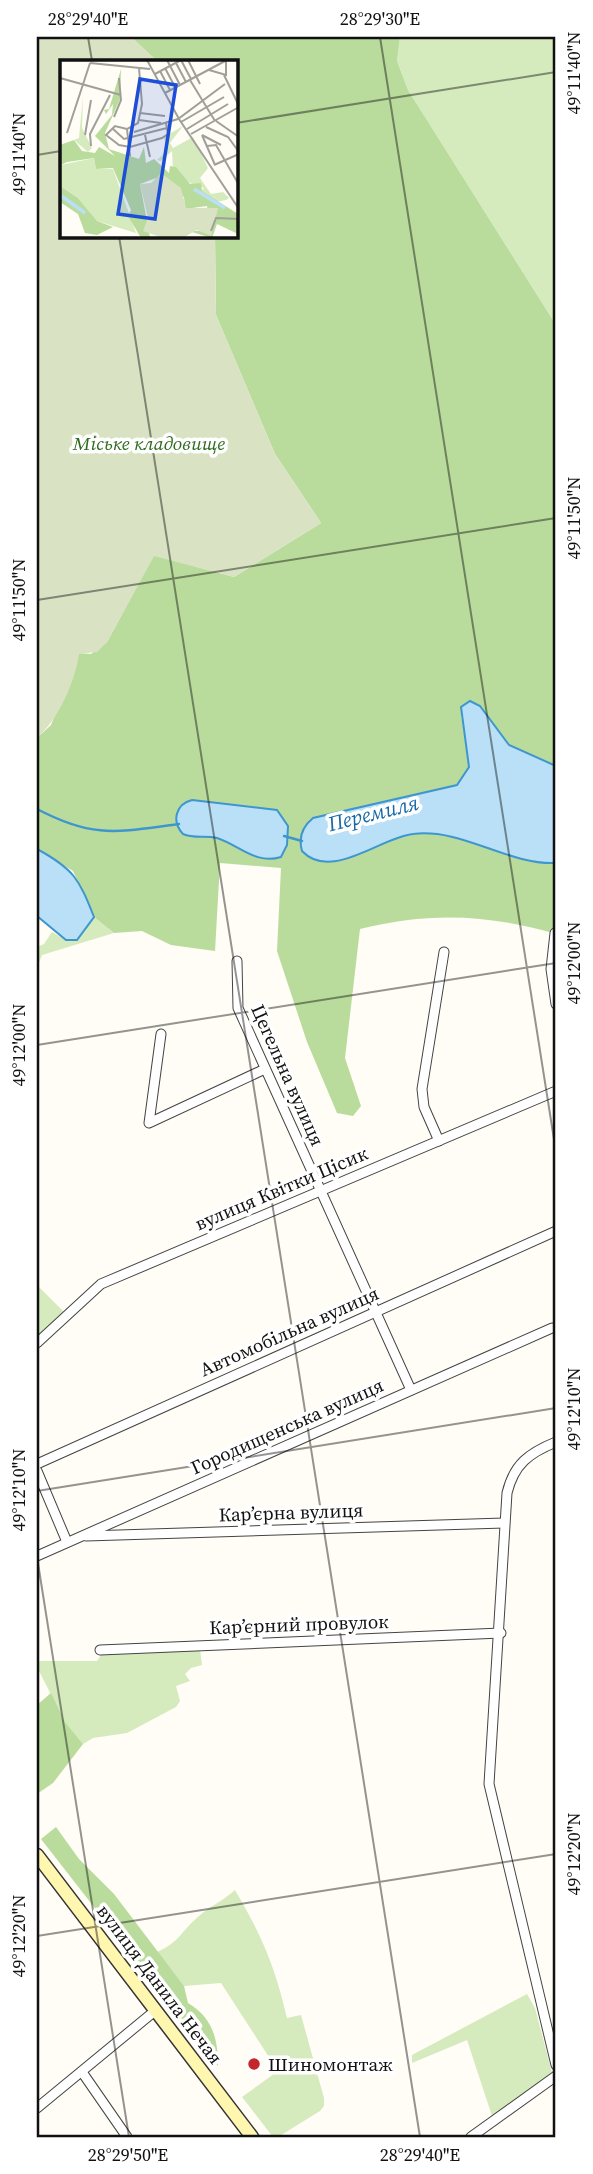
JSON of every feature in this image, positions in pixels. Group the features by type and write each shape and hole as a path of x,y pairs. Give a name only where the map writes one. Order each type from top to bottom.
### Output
{"main road":[{"name":"вулиця Данила Нечая","path":"37,1855 253,2137"}],"street":[{"path":"555,933 551,969 556,1004"},
{"path":"439,1141 424,1107 422,1089 444,952"},
{"name":"Цегельна вулиця","path":"237,961 238,1008 411,1390"},
{"path":"160,1034 149,1123 265,1069"},
{"name":"вулиця Квітки Цісик","path":"37,1343 101,1284 556,1091"},
{"name":"Автомобільна вулиця","path":"37,1464 556,1231"},
{"name":"Городищенська вулиця","path":"37,1556 552,1328"},
{"path":"556,1442 527,1456 514,1471 507,1493 501,1633 489,1784 556,2065"},
{"path":"37,1471 67,1542"},
{"name":"Карʼєрна вулиця","path":"79,1536 505,1523"},
{"name":"Карʼєрний провулок","path":"100,1650 501,1633"},
{"path":"37,2108 156,2010"},
{"path":"82,2073 127,2137"},
{"path":"471,2137 556,2076"}],"green space":[{"name":"Міське кладовище","path":"37,37 131,37 156,60 60,60 60,238 215,238 216,315 275,454 321,523 234,577 154,556 107,642 97,652 79,654 64,700 52,721 37,738"},
{"path":"131,37 400,37 397,61 408,90 556,325 556,766 509,745 480,706 461,714 469,767 457,785 303,829 300,844 342,860 399,837 423,833 445,835 547,863 556,863 556,934 506,922 458,918 410,920 360,929 345,1058 361,1106 353,1116 337,1113 307,1042 277,951 281,868 220,863 215,951 171,945 142,931 114,933 94,917 73,871 37,849 37,738 51,725 79,653 91,654 107,642 154,555 234,577 321,523 275,454 216,315 215,238 238,238 238,60 156,60"},
{"path":"400,37 556,37 556,325 408,90 397,61"},
{"path":"94,917 114,933 42,955 37,968 37,947 44,944 52,932 66,940 77,940"},
{"path":"37,1285 66,1314 37,1343"},
{"path":"200,1649 202,1665 191,1668 185,1674 190,1681 176,1686 180,1701 176,1707 127,1733 93,1738 83,1744 65,1722 37,1667 37,1661 97,1661 101,1655"},
{"path":"51,1693 65,1722 83,1744 53,1783 37,1794 37,1705"},
{"path":"56,1827 79,1859 114,1894 184,1986 188,2003 203,2015 212,2030 217,2047 218,2066 41,1839"},
{"path":"235,1890 267,1952 287,2018 301,2015 324,2098 324,2106 320,2111 278,2137 273,2137 242,2097 278,2071 221,1983 184,1986 157,1952 171,1944 193,1921"},
{"path":"527,1994 535,2008 552,2073 492,2116 467,2040 412,2063 412,2055"}],"water":[{"path":"470,701 480,706 509,745 556,766 556,863 520,858 450,836 431,834 400,837 356,855 327,862 314,859 302,851 302,833 313,818 457,785 469,767 461,707"},
{"path":"192,800 277,810 288,826 287,845 281,857 264,858 217,838 183,834 177,824 177,814 182,805"},
{"path":"37,849 74,876 89,904 94,917 77,940 66,940 37,916"}],"waterway":[{"name":"Перемиля","path":"37,809 75,825 106,831 179,824"},
{"name":"Перемиля","path":"284,836 302,841"}],"place":[{"name":"Шиномонтаж","path":"254,2064"}]}
